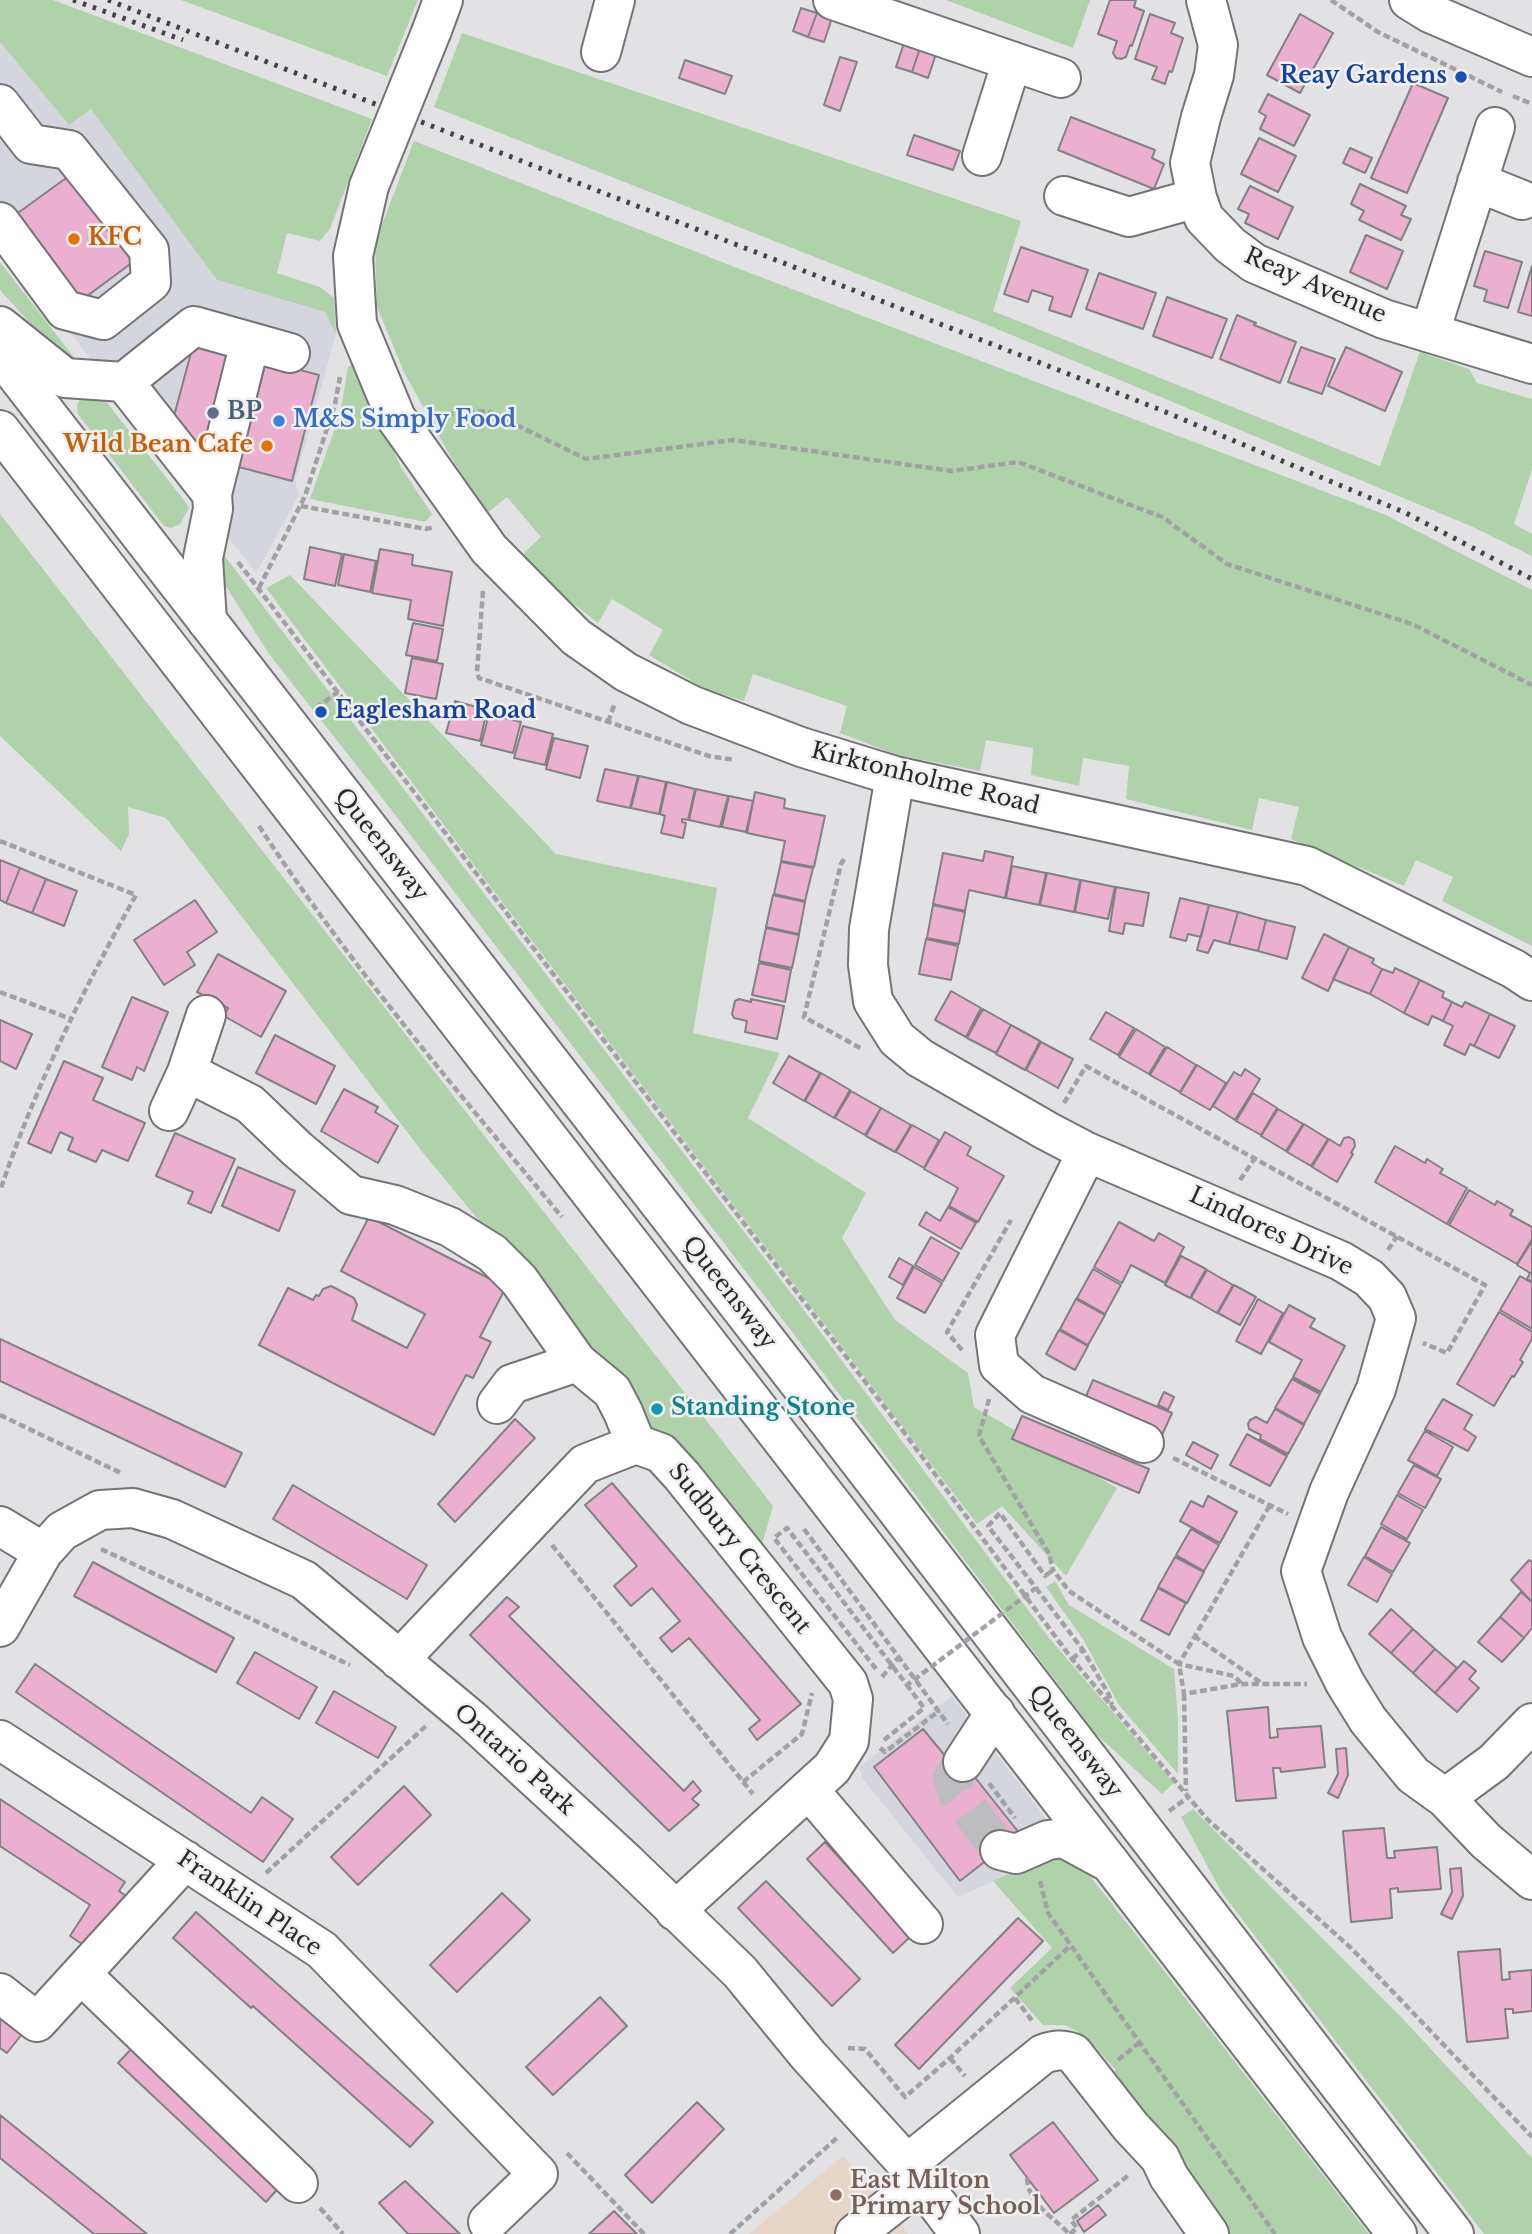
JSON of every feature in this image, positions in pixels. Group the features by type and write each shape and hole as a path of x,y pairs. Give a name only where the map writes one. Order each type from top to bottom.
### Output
{"main road":[{"path":"601,52 615,0"},
{"path":"833,0 1061,78"},
{"name":"Reay Avenue","path":"1206,0 1218,45 1214,75 1190,163 1197,198 1205,218 1230,245 1254,263 1384,319 1532,365"},
{"path":"1409,0 1430,13 1532,57"},
{"name":"Kirktonholme Road","path":"438,15 369,186 353,256 357,324 396,418 489,549 576,637 626,672 691,705 801,747 895,776 1307,866 1532,981"},
{"path":"982,156 1012,61"},
{"path":"0,104 31,144 69,150 149,250 152,282 103,320 65,310 0,222"},
{"path":"1430,332 1496,127"},
{"path":"1477,182 1522,200"},
{"path":"1064,196 1129,217 1197,198"},
{"path":"0,326 65,378 124,382 194,326 290,353"},
{"path":"207,621 203,558 210,510 250,342"},
{"name":"Queensway","path":"0,354 824,1415 1454,2234"},
{"path":"124,382 210,510"},
{"name":"Queensway","path":"0,430 1397,2234"},
{"name":"Lindores Drive","path":"895,776 869,929 868,965 873,1001 897,1039 920,1058 1047,1131 1087,1152 1341,1261 1369,1278 1387,1297 1396,1318 1376,1389 1329,1492 1301,1571 1322,1637 1345,1683 1368,1720 1413,1775 1445,1798 1486,1842 1532,1880"},
{"path":"169,1111 187,1072 206,1015"},
{"path":"187,1072 250,1104 351,1195 395,1205 450,1227 492,1253 519,1280 577,1362 612,1391 636,1444 585,1464 399,1660"},
{"path":"1087,1152 995,1335 999,1365 1032,1394 1144,1443"},
{"path":"497,1404 512,1384 577,1362"},
{"name":"Sudbury Crescent","path":"636,1444 661,1453 682,1476 848,1683 853,1699 849,1741 832,1768 675,1911"},
{"name":"Ontario Park","path":"52,1541 100,1510 133,1508 172,1519 304,1580 451,1703 616,1852 740,1972 808,2055 914,2173 960,2234"},
{"path":"0,1526 52,1541 0,1627"},
{"path":"966,1759 995,1713"},
{"path":"1445,1798 1494,1762 1532,1723"},
{"name":"Franklin Place","path":"0,1740 321,1950 538,2174"},
{"path":"808,1790 923,1924"},
{"path":"1017,1847 1064,1838 1110,1863"},
{"path":"0,1993 37,2022 185,1860"},
{"path":"81,1974 298,2183"},
{"path":"855,2234 914,2173 1042,2054 1054,2050 1073,2053 1131,2127 1156,2154 1209,2234"},
{"path":"488,2222 538,2174"}],"path":[{"path":"1331,0 1378,32 1492,89 1532,104"},
{"path":"259,589 301,506 335,404 346,338 357,324"},
{"path":"396,418 488,411 586,459 733,440 951,471 1018,463 1162,517 1227,564 1412,624 1532,685"},
{"path":"301,506 426,529 468,519"},
{"path":"210,510 259,589 520,934 906,1435 1072,1659 1208,1819 1351,1948 1532,2137"},
{"path":"256,821 292,877 439,1069 568,1224"},
{"path":"0,841 136,895 43,1075 21,1127 0,1191"},
{"path":"0,992 71,1019"},
{"path":"1047,1131 1086,1066 1485,1284 1447,1353 1393,1330"},
{"path":"999,1365 979,1436 1049,1554 1051,1571 1069,1591 1179,1664 1234,1676 1241,1684"},
{"path":"0,1415 125,1475"},
{"path":"1144,1443 1316,1529"},
{"path":"1186,1792 1184,1694 1179,1664 1270,1506"},
{"path":"1051,1571 1045,1576 1000,1513 988,1526 1083,1650 1113,1707"},
{"path":"532,1520 774,1821"},
{"path":"802,1526 939,1711 1017,1847 1042,1854 1040,1883 1048,1913 1275,2234"},
{"path":"876,1669 775,1538 787,1528 924,1707 877,1746 885,1752 939,1711"},
{"path":"52,1541 358,1669"},
{"path":"907,1685 1036,1588"},
{"path":"1194,1636 1264,1684"},
{"path":"1072,1659 1083,1650"},
{"path":"881,1678 898,1658"},
{"path":"1184,1694 1241,1684 1345,1683"},
{"path":"743,1782 802,1734 812,1690"},
{"path":"240,1896 451,1703"},
{"path":"808,2055 822,2047 865,2049 905,2097 1070,1946"},
{"path":"730,2234 863,2115"},
{"path":"538,2174 564,2150 644,2234"},
{"path":"1027,2178 1028,2191 1036,2204 1070,2234 1077,2228 1071,2220 1156,2154"}],"shaded area":[{"path":"0,42 68,124 91,108 217,280 325,312 336,334 295,481 299,495 256,573 0,242"},
{"path":"952,1696 1080,1863 1046,1858 958,1897 863,1779 859,1767"},
{"name":"East Milton Primary School","path":"843,2156 908,2234 749,2234"}],"green space":[{"path":"0,0 53,0 372,119 330,229 320,241 287,233 277,273 320,287 334,298 336,334 325,312 217,280 91,109 69,125 0,42"},
{"path":"181,0 418,0 387,76"},
{"path":"946,0 1090,0 1073,48"},
{"path":"462,33 1021,221 993,311 1380,466 1420,352 1469,369 1477,383 1532,399 1532,469 1514,524 1532,534 1532,556 1473,527 990,326 434,107"},
{"path":"414,141 750,273 1386,515 1532,590 1532,946 1442,901 1453,877 1416,860 1404,886 1291,839 1299,807 1259,798 1252,830 1126,799 1129,766 1083,758 1079,786 1031,775 1033,748 986,740 980,771 897,755 840,733 847,706 753,674 744,701 705,689 649,655 663,630 612,599 598,623 551,586 523,554 541,537 507,497 487,513 452,459 404,372 377,307 375,243"},
{"path":"0,262 86,373 67,364 0,290"},
{"path":"352,364 402,469 432,514 425,522 310,499 340,414 348,367"},
{"path":"82,396 104,399 184,500 189,508 180,524 171,528 164,526 78,414 77,405"},
{"path":"0,514 773,1506 758,1558 424,1154 166,818 128,807 129,834 121,851 0,736"},
{"path":"217,546 801,1306 1049,1638 1174,1783 1162,1794 1096,1734 783,1320 269,654 209,560"},
{"path":"290,575 556,854 717,888 693,1033 780,1053 748,1118 866,1193 842,1238 895,1320 968,1373 974,1407 1117,1488 1066,1576 1002,1506 977,1524 266,588"},
{"path":"1055,1581 1069,1605 1174,1669 1178,1774 1119,1705 1083,1639 1046,1587"},
{"path":"1193,1809 1403,2019 1532,2158 1532,2234 1484,2234 1222,1893 1181,1817"},
{"path":"1046,1858 1080,1863 1369,2234 1229,2234 1109,2076 1116,2070 1085,2036 1065,2025 1043,2025 1010,1988 1052,1948 993,1881"}],"building":[{"path":"1110,0 1136,0 1134,7 1144,11 1132,46 1130,45 1126,57 1121,59 1116,58 1113,53 1117,41 1098,34"},
{"path":"801,8 817,13 808,37 793,31"},
{"path":"817,13 832,18 824,42 808,37"},
{"path":"1150,14 1175,23 1171,33 1183,38 1172,72 1169,71 1165,84 1152,79 1157,67 1135,59"},
{"path":"1300,14 1333,33 1300,93 1267,75"},
{"path":"904,43 920,48 912,72 896,67"},
{"path":"920,48 936,54 928,78 912,72"},
{"path":"840,57 857,62 840,111 824,105"},
{"path":"685,60 732,76 725,94 679,78"},
{"path":"1413,83 1448,98 1407,193 1371,178"},
{"path":"1268,94 1310,115 1294,146 1260,129 1266,116 1259,112"},
{"path":"1071,117 1155,150 1152,158 1164,164 1154,189 1058,150"},
{"path":"914,135 960,151 953,170 907,155"},
{"path":"1259,138 1296,156 1278,192 1241,174"},
{"path":"1350,148 1372,158 1365,173 1343,163"},
{"name":"KFC","path":"69,176 133,262 79,302 15,215"},
{"path":"1360,184 1406,206 1401,215 1411,219 1401,240 1359,220 1364,211 1351,204"},
{"path":"1250,186 1293,207 1278,239 1245,223 1249,214 1238,209"},
{"path":"1366,235 1403,251 1387,289 1350,272"},
{"path":"1021,247 1088,270 1071,317 1049,310 1053,297 1032,290 1028,302 1004,294"},
{"path":"1485,251 1522,262 1508,308 1484,301 1487,290 1474,286"},
{"path":"1532,266 1532,316 1518,312"},
{"path":"1099,273 1156,293 1143,329 1086,309"},
{"path":"1167,297 1227,319 1212,358 1153,336"},
{"path":"1237,315 1296,342 1280,383 1220,359"},
{"path":"195,338 232,348 204,452 167,442"},
{"path":"1301,347 1335,359 1322,394 1288,382"},
{"path":"1346,347 1402,372 1385,411 1328,386"},
{"name":"M&S Simply Food","path":"266,361 319,375 292,481 239,467"},
{"path":"310,547 342,554 335,586 304,579"},
{"path":"380,549 413,555 412,565 452,572 443,626 408,619 411,600 372,593"},
{"path":"344,554 376,561 370,592 338,585"},
{"path":"413,623 443,629 437,661 406,655"},
{"path":"412,658 443,664 436,699 405,693"},
{"path":"455,701 487,710 480,741 446,733"},
{"path":"489,714 521,722 513,753 481,745"},
{"path":"523,726 553,734 545,765 514,758"},
{"path":"554,738 588,746 580,778 546,769"},
{"path":"605,769 638,776 630,808 597,801"},
{"path":"639,776 666,782 659,814 631,808"},
{"path":"667,782 695,789 688,820 682,819 682,822 686,823 683,838 661,833 665,816 660,814"},
{"path":"696,789 728,796 720,827 689,820"},
{"path":"755,792 785,799 784,808 825,816 814,867 781,861 785,841 747,833"},
{"path":"729,796 753,801 746,832 722,827"},
{"path":"985,851 1013,857 1005,898 969,890 965,911 933,904 943,853 983,861"},
{"path":"0,860 20,868 6,903 0,900"},
{"path":"781,862 813,868 805,901 774,894"},
{"path":"1012,866 1046,873 1039,905 1006,898"},
{"path":"20,868 46,879 32,913 6,903"},
{"path":"1047,873 1080,880 1074,912 1040,905"},
{"path":"46,879 77,891 64,926 32,913"},
{"path":"1081,880 1115,887 1108,919 1075,912"},
{"path":"1116,887 1149,893 1143,926 1125,923 1123,934 1109,931"},
{"path":"773,895 805,902 799,934 766,927"},
{"path":"1180,898 1209,905 1201,937 1188,934 1186,941 1170,937"},
{"path":"195,900 217,932 187,952 195,965 164,985 134,940"},
{"path":"933,905 965,912 959,944 927,938"},
{"path":"1209,905 1238,912 1229,944 1214,940 1208,953 1197,950"},
{"path":"1238,912 1266,920 1258,951 1229,944"},
{"path":"1266,920 1295,927 1287,959 1258,951"},
{"path":"766,928 799,935 792,968 759,961"},
{"path":"1324,934 1349,947 1328,991 1302,978"},
{"path":"926,939 958,946 951,980 919,974"},
{"path":"1349,947 1374,959 1372,963 1382,969 1370,994 1333,979"},
{"path":"218,954 286,991 261,1037 224,1016 228,1008 197,992"},
{"path":"759,963 791,970 785,1002 752,995"},
{"path":"1395,968 1420,980 1404,1013 1370,994 1382,969 1393,973"},
{"path":"1420,980 1444,992 1442,997 1452,1002 1443,1021 1432,1016 1428,1025 1404,1013"},
{"path":"951,991 981,1008 966,1037 935,1020"},
{"path":"132,997 168,1012 144,1071 137,1067 132,1080 102,1067"},
{"path":"739,999 784,1006 777,1039 745,1032 747,1021 734,1018 732,1014 735,1001"},
{"path":"1452,1002 1462,1007 1465,1002 1490,1014 1474,1046 1470,1044 1465,1055 1444,1045 1453,1026 1443,1021"},
{"path":"983,1009 1011,1025 996,1053 967,1038"},
{"path":"1106,1012 1134,1028 1118,1055 1090,1039"},
{"path":"1490,1014 1515,1026 1499,1058 1474,1046"},
{"path":"0,1020 32,1034 16,1069 0,1061"},
{"path":"1011,1025 1040,1041 1025,1070 996,1054"},
{"path":"1136,1029 1165,1047 1149,1074 1119,1057"},
{"path":"275,1035 335,1066 316,1104 256,1073"},
{"path":"1041,1042 1073,1059 1058,1088 1026,1070"},
{"path":"1167,1047 1196,1065 1180,1092 1150,1075"},
{"path":"789,1056 820,1073 804,1101 773,1083"},
{"path":"64,1061 103,1078 93,1100 145,1123 128,1161 102,1150 96,1162 68,1150 73,1138 60,1132 51,1153 28,1143"},
{"path":"1197,1065 1226,1083 1210,1110 1180,1093"},
{"path":"1245,1069 1260,1079 1235,1120 1213,1106 1234,1072 1241,1076"},
{"path":"821,1073 850,1090 834,1118 805,1101"},
{"path":"344,1089 378,1107 375,1112 398,1126 378,1163 321,1131"},
{"path":"851,1091 881,1108 865,1135 835,1118"},
{"path":"1253,1093 1277,1108 1261,1135 1236,1121"},
{"path":"881,1108 911,1125 895,1152 866,1136"},
{"path":"1278,1109 1303,1124 1286,1151 1261,1136"},
{"path":"1304,1124 1328,1139 1311,1166 1287,1152"},
{"path":"912,1125 939,1140 924,1168 896,1152"},
{"path":"945,1132 971,1147 967,1155 1004,1176 978,1222 949,1206 958,1188 924,1169"},
{"path":"175,1133 235,1159 211,1213 188,1203 193,1192 156,1176"},
{"path":"1344,1138 1354,1140 1353,1154 1337,1182 1312,1167 1329,1139 1340,1146"},
{"path":"1395,1146 1425,1163 1427,1159 1443,1169 1440,1173 1467,1188 1447,1224 1375,1182"},
{"path":"238,1167 295,1191 279,1231 222,1206"},
{"path":"1469,1190 1495,1205 1497,1201 1513,1210 1510,1215 1532,1227 1532,1239 1517,1264 1449,1225"},
{"path":"948,1207 976,1223 961,1249 919,1225 926,1212 940,1221"},
{"path":"369,1217 506,1287 480,1337 491,1342 473,1378 466,1375 434,1435 259,1345 288,1288 313,1300 323,1289 331,1286 354,1298 357,1305 352,1320 407,1348 425,1314 341,1271"},
{"path":"1119,1222 1154,1241 1159,1233 1184,1247 1165,1283 1131,1265 1122,1283 1094,1267"},
{"path":"931,1237 959,1253 943,1281 915,1265"},
{"path":"1532,1241 1532,1282 1527,1279 1530,1273 1517,1265"},
{"path":"1181,1256 1206,1269 1190,1298 1165,1285"},
{"path":"899,1258 913,1266 903,1285 889,1277"},
{"path":"914,1267 942,1283 925,1313 897,1298"},
{"path":"1093,1269 1121,1285 1105,1314 1077,1298"},
{"path":"1207,1270 1233,1285 1217,1313 1191,1298"},
{"path":"1520,1276 1532,1283 1532,1329 1500,1310"},
{"path":"1234,1285 1256,1297 1240,1325 1218,1313"},
{"path":"1076,1299 1105,1315 1088,1345 1060,1329"},
{"path":"1258,1299 1283,1313 1261,1354 1236,1341"},
{"path":"1289,1305 1315,1319 1310,1327 1345,1346 1321,1392 1293,1377 1302,1360 1269,1342"},
{"path":"1499,1312 1532,1332 1532,1339 1520,1360 1523,1362 1494,1406 1457,1384"},
{"path":"1059,1330 1088,1346 1075,1370 1046,1354"},
{"path":"0,1339 242,1453 225,1487 0,1381"},
{"path":"1292,1379 1320,1394 1304,1424 1275,1408"},
{"path":"1093,1380 1172,1413 1162,1435 1084,1401"},
{"path":"1164,1392 1174,1397 1168,1410 1158,1405"},
{"path":"1443,1399 1472,1415 1464,1429 1476,1437 1468,1451 1425,1429"},
{"path":"1275,1409 1304,1425 1288,1454 1260,1439 1261,1435 1249,1429 1250,1420 1256,1417 1267,1423"},
{"path":"1022,1416 1149,1469 1139,1493 1012,1439"},
{"path":"515,1419 535,1438 455,1522 438,1504"},
{"path":"1425,1431 1453,1447 1437,1476 1408,1460"},
{"path":"1247,1434 1287,1456 1270,1486 1230,1465"},
{"path":"1193,1442 1218,1455 1211,1469 1186,1455"},
{"path":"1414,1465 1441,1479 1425,1508 1398,1493"},
{"path":"612,1483 801,1704 757,1740 749,1729 760,1720 689,1638 672,1652 660,1638 680,1621 652,1588 631,1606 614,1586 637,1566 585,1505"},
{"path":"293,1485 427,1565 407,1599 273,1519"},
{"path":"1397,1495 1423,1510 1407,1539 1381,1524"},
{"path":"1208,1496 1237,1512 1220,1543 1180,1521 1191,1501 1203,1507"},
{"path":"1381,1527 1410,1543 1393,1572 1365,1556"},
{"path":"1191,1529 1219,1545 1204,1571 1176,1555"},
{"path":"1175,1557 1204,1572 1187,1603 1158,1587"},
{"path":"1364,1557 1392,1574 1377,1602 1348,1585"},
{"path":"1529,1560 1532,1562 1532,1602 1511,1580"},
{"path":"93,1562 234,1638 216,1672 74,1596"},
{"path":"1158,1588 1186,1603 1169,1635 1141,1620"},
{"path":"1521,1592 1532,1602 1532,1628 1524,1638 1500,1617"},
{"path":"507,1597 519,1607 509,1616 684,1791 693,1781 701,1791 692,1799 699,1805 669,1831 470,1635"},
{"path":"1391,1609 1413,1629 1391,1653 1369,1634"},
{"path":"1500,1617 1524,1638 1502,1662 1478,1642"},
{"path":"1413,1629 1435,1649 1413,1673 1391,1653"},
{"path":"1435,1649 1457,1668 1435,1693 1413,1673"},
{"path":"255,1652 317,1687 299,1719 237,1683"},
{"path":"1464,1661 1476,1671 1469,1679 1479,1688 1457,1712 1435,1693"},
{"path":"35,1664 251,1813 262,1797 293,1819 263,1862 16,1692"},
{"path":"334,1691 396,1727 378,1758 316,1723"},
{"path":"1268,1707 1270,1738 1278,1737 1277,1729 1321,1726 1325,1767 1281,1772 1280,1768 1273,1768 1276,1798 1236,1801 1227,1711"},
{"path":"923,1729 946,1757 954,1751 1020,1834 960,1881 874,1767"},
{"path":"1346,1748 1348,1775 1338,1798 1328,1793 1338,1774 1336,1749"},
{"path":"404,1786 431,1815 358,1885 331,1857"},
{"path":"0,1799 125,1882 119,1891 126,1896 91,1950 70,1936 90,1905 0,1846"},
{"path":"1384,1828 1387,1858 1395,1858 1394,1851 1437,1847 1441,1889 1398,1892 1398,1888 1390,1889 1392,1918 1351,1922 1343,1831"},
{"path":"825,1842 911,1936 893,1953 807,1859"},
{"path":"1461,1868 1463,1896 1452,1919 1441,1914 1452,1892 1450,1869"},
{"path":"766,1881 860,1979 832,2006 738,1908"},
{"path":"502,1893 530,1920 457,1992 430,1965"},
{"path":"196,1912 433,2122 410,2147 173,1938"},
{"path":"1018,1918 1043,1941 919,2069 895,2045"},
{"path":"1500,1949 1502,1980 1510,1979 1509,1972 1532,1970 1532,2011 1513,2013 1513,2009 1505,2009 1508,2038 1467,2042 1458,1952"},
{"path":"600,1997 627,2026 553,2095 526,2067"},
{"path":"0,2016 22,2034 7,2053 0,2048"},
{"path":"136,2044 283,2183 266,2202 118,2063"},
{"path":"697,2102 724,2129 652,2203 625,2175"},
{"path":"0,2115 147,2234 94,2234 0,2158"},
{"path":"1053,2122 1098,2180 1054,2213 1010,2155"},
{"path":"405,2181 460,2234 408,2234 379,2203"},
{"path":"1098,2205 1106,2215 1084,2232 1077,2221"},
{"path":"614,2211 637,2234 589,2234"}],"tunnel":[{"path":"963,1762 952,1779 956,1792 1000,1850"}],"railway":[{"path":"73,0 183,40"},
{"path":"108,0 1156,408 1406,513 1532,579"}],"place":[{"name":"Reay Gardens","path":"1461,77"},
{"name":"KFC","path":"74,239"},
{"name":"BP","path":"213,413"},
{"name":"M&S Simply Food","path":"279,421"},
{"name":"Wild Bean Cafe","path":"267,446"},
{"name":"Eaglesham Road","path":"321,712"},
{"name":"Standing Stone","path":"657,1409"},
{"name":"East Milton Primary School","path":"836,2195"}]}
